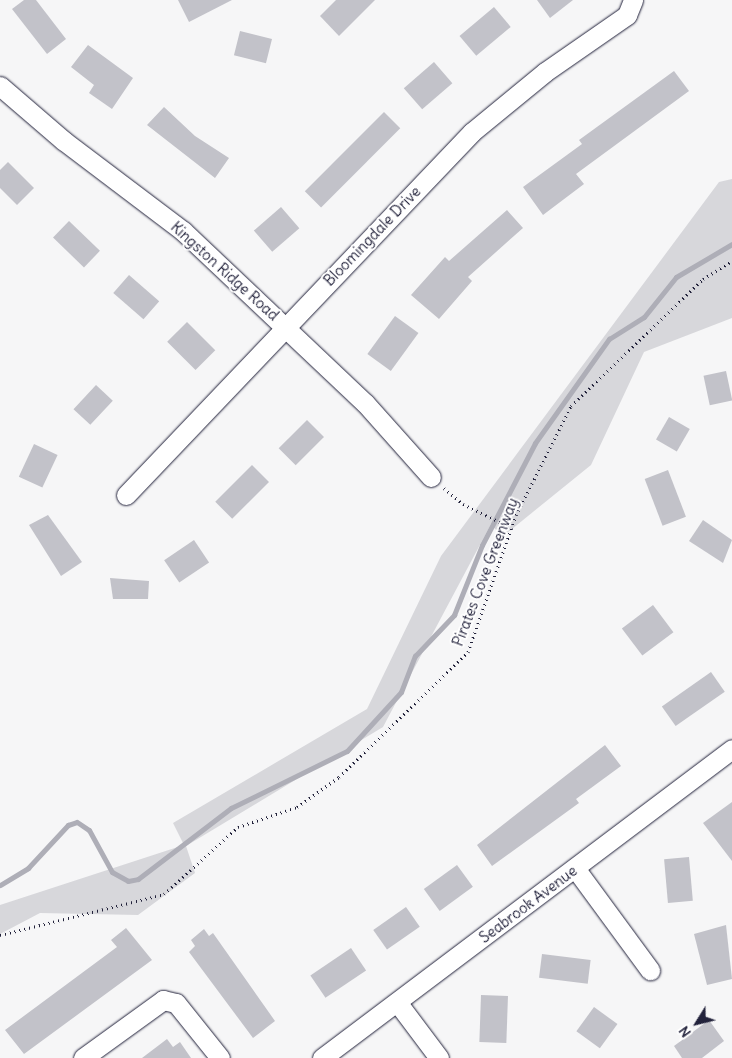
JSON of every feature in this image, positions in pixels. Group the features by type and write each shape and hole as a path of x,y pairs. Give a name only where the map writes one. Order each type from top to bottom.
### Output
{"street":[{"name":"Bloomingdale Drive","path":"126,495 472,132 545,72 627,15 633,0"},
{"name":"Kingston Ridge Road","path":"0,86 64,141 183,231 286,326 431,477"},
{"name":"Seabrook Avenue","path":"322,1058 732,749"},
{"path":"575,868 650,970"},
{"path":"83,1058 163,1000 176,1003 220,1058"},
{"path":"397,1002 439,1058"}],"path":[{"name":"Pirates Cove Greenway","path":"0,935 164,894 238,827 297,807 339,777 468,652 512,528 571,406 703,279 732,260"},
{"path":"431,477 463,504 512,528"}],"shaded area":[{"path":"732,179 732,318 644,352 591,465 502,537 491,524 383,727 186,846 195,873 138,915 40,913 0,934 0,905 184,845 173,823 367,709 441,556 719,182"}],"building":[{"path":"24,0 36,0 66,39 47,54 12,9"},
{"path":"178,0 232,0 189,22"},
{"path":"336,0 375,0 339,36 320,16"},
{"path":"537,0 573,0 550,18"},
{"path":"494,7 511,27 476,56 460,36"},
{"path":"240,31 272,39 266,63 234,55"},
{"path":"88,45 133,78 112,109 89,93 94,85 71,67"},
{"path":"434,62 452,83 422,109 404,88"},
{"path":"674,71 689,91 576,174 584,184 543,215 523,187 582,144 579,140"},
{"path":"164,107 195,136 229,158 215,178 147,125"},
{"path":"384,112 400,128 321,207 305,191"},
{"path":"8,162 34,188 17,205 0,188 0,170"},
{"path":"281,207 299,228 272,252 254,231"},
{"path":"507,210 523,228 468,277 472,281 439,319 411,295 445,257 449,261"},
{"path":"69,221 100,251 84,267 53,238"},
{"path":"129,275 159,301 143,319 113,293"},
{"path":"395,316 418,333 391,371 367,354"},
{"path":"187,322 215,350 195,370 167,342"},
{"path":"726,371 732,400 710,405 704,376"},
{"path":"96,385 113,401 90,425 73,409"},
{"path":"669,417 690,429 677,452 656,440"},
{"path":"307,420 324,437 296,465 279,448"},
{"path":"34,444 58,455 42,488 19,477"},
{"path":"252,465 269,482 232,519 215,502"},
{"path":"668,470 686,517 663,526 645,479"},
{"path":"48,515 82,562 61,576 29,525"},
{"path":"703,520 732,540 723,563 689,541"},
{"path":"194,540 209,562 179,583 164,560"},
{"path":"110,578 149,581 148,599 113,599"},
{"path":"653,605 673,632 642,656 622,628"},
{"path":"711,672 725,692 676,726 662,706"},
{"path":"605,745 621,766 576,799 579,803 492,866 477,845"},
{"path":"732,802 732,861 703,823"},
{"path":"689,857 693,901 668,903 664,859"},
{"path":"457,865 473,887 440,911 424,889"},
{"path":"406,907 420,927 387,950 373,930"},
{"path":"726,925 732,979 707,985 694,934"},
{"path":"126,928 152,960 24,1054 5,1030 117,947 111,940"},
{"path":"204,929 209,936 213,933 275,1021 253,1038 189,952 195,946 191,940"},
{"path":"351,948 366,970 325,998 310,975"},
{"path":"542,954 591,960 588,984 539,978"},
{"path":"481,995 508,996 506,1043 479,1042"},
{"path":"594,1007 617,1024 600,1048 576,1031"},
{"path":"709,1020 724,1041 702,1058 682,1058 674,1046"},
{"path":"167,1039 173,1047 180,1042 191,1058 142,1058"}],"waterway":[{"path":"0,885 28,868 68,825 77,822 89,830 112,872 128,881 138,879 231,808 347,751 401,692 415,656 454,615 482,545 535,443 609,339 644,317 676,277 732,244"}]}
